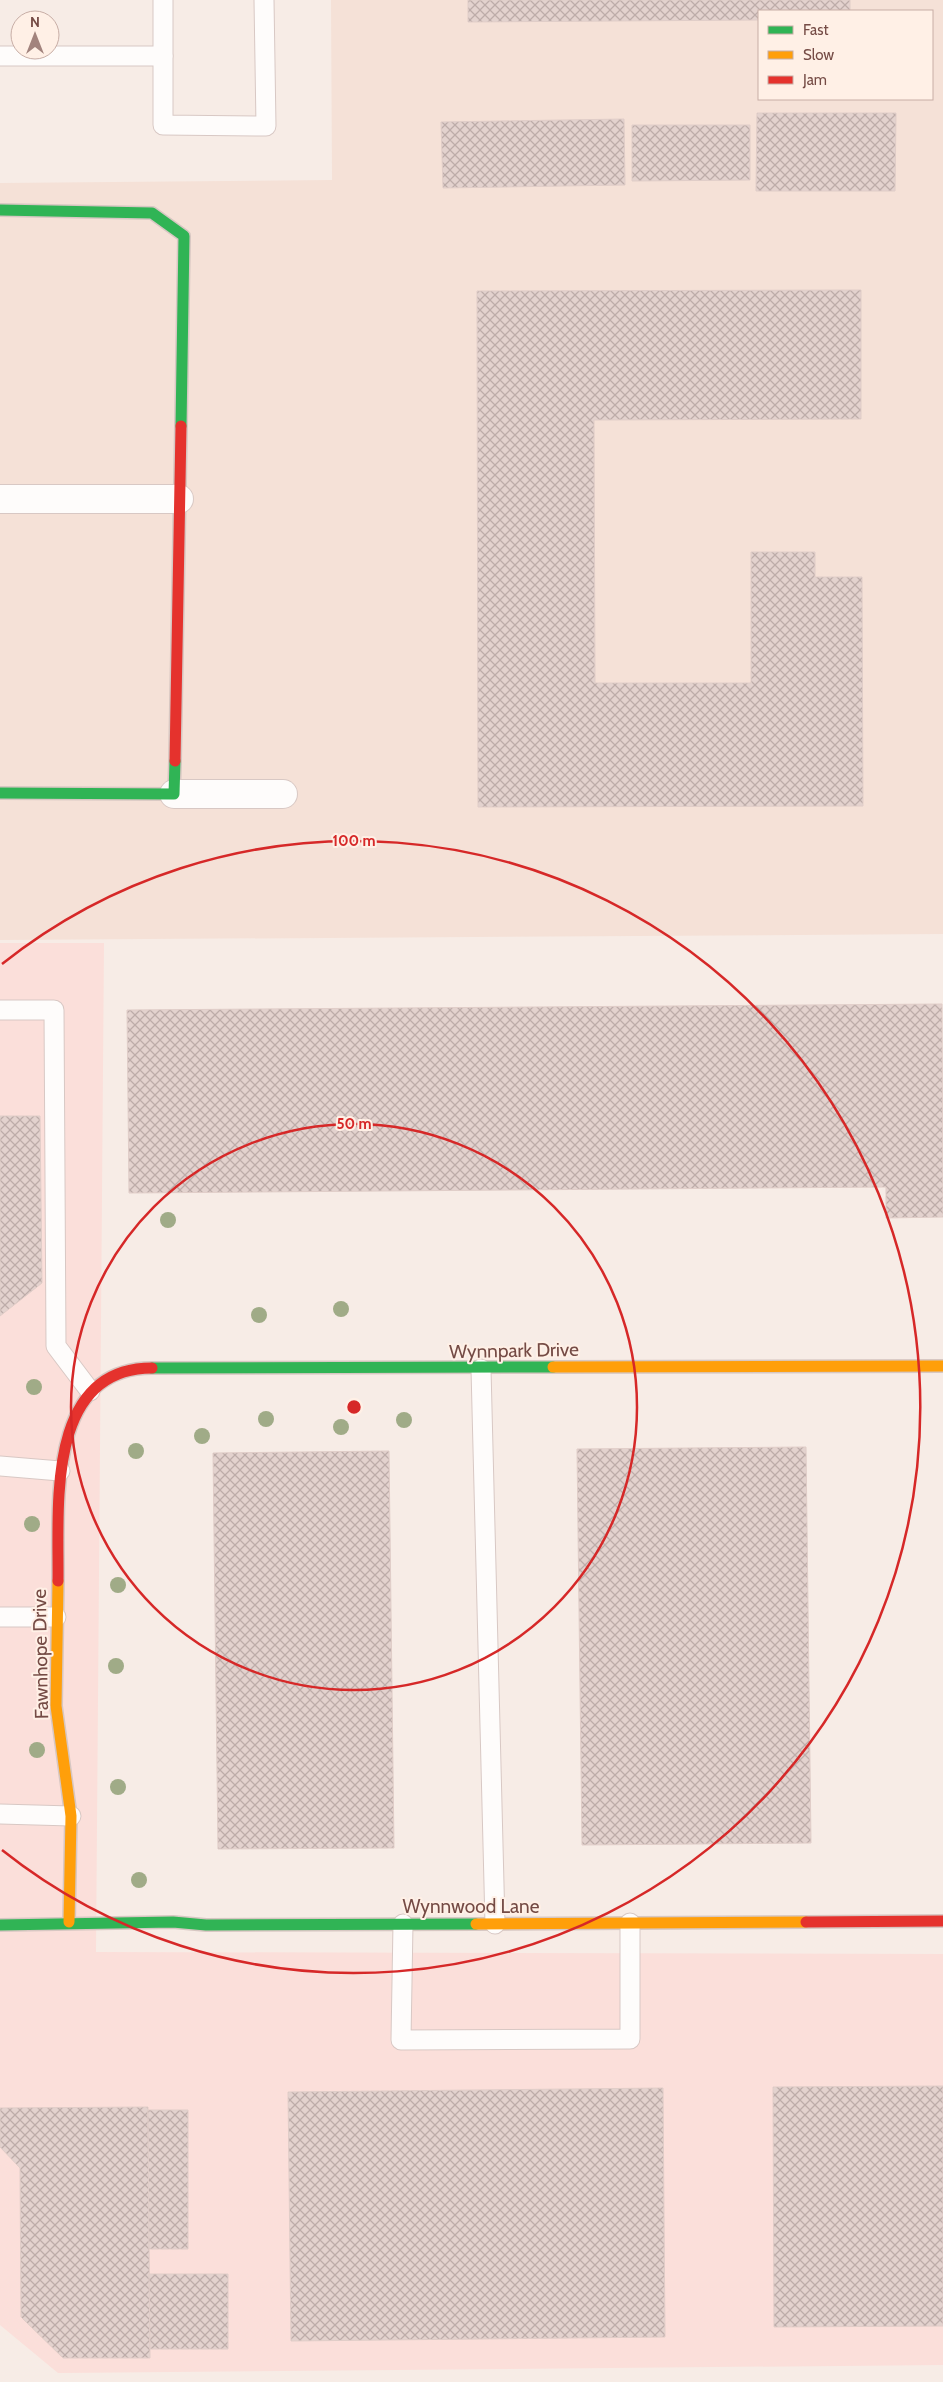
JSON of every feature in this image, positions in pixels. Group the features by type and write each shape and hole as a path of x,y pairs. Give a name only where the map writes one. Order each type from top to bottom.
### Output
{"street":[{"path":"0,210 152,213 184,236 174,794"},
{"path":"0,499 179,499"},
{"path":"0,793 283,794"},
{"name":"Wynnpark Drive","path":"90,1391 116,1374 148,1368 481,1369 943,1366"},
{"name":"Fawnhope Drive","path":"69,1922 70,1816 56,1706 56,1617 60,1471 68,1432 90,1391"},
{"name":"Wynnwood Lane","path":"0,1925 69,1922 173,1922 206,1925 943,1920"}],"lane":[{"path":"163,0 163,125 266,126 264,0"},
{"path":"0,56 163,56"},
{"path":"0,1010 54,1010 56,1346 90,1391"},
{"path":"481,1369 494,1924"},
{"path":"0,1466 60,1471"},
{"path":"0,1617 56,1617"},
{"path":"0,1814 70,1816"},
{"path":"403,1924 401,2040 630,2039 630,1923"}],"shaded area":[{"path":"331,0 943,0 943,934 0,940 0,183 332,180"},
{"path":"0,943 104,943 96,1952 943,1954 943,2365 58,2373 0,2325"}],"building":[{"path":"468,0 850,0 850,10 758,10 758,20 468,22"},
{"path":"757,113 896,113 895,191 756,191"},
{"path":"624,119 625,185 443,188 441,122"},
{"path":"632,125 750,125 750,180 632,181"},
{"path":"861,290 861,419 594,420 595,683 751,683 751,552 815,552 815,577 862,577 863,806 478,807 477,291"},
{"path":"942,1004 943,1217 886,1218 886,1187 129,1193 127,1010"},
{"path":"0,1116 40,1116 42,1283 0,1316"},
{"path":"806,1447 811,1843 582,1845 577,1449"},
{"path":"389,1451 394,1848 218,1849 213,1453"},
{"path":"943,2086 943,2326 774,2327 773,2087"},
{"path":"663,2088 665,2337 291,2341 288,2092"},
{"path":"148,2107 150,2358 63,2358 21,2317 20,2168 0,2147 0,2108"},
{"path":"148,2110 188,2110 188,2249 149,2249"},
{"path":"149,2274 228,2274 228,2349 150,2349"}],"traffic: fast":[{"path":"0,210 152,213 184,236 181,426"},
{"path":"0,793 174,794 175,761"},
{"path":"152,1368 553,1367"},
{"path":"0,1925 173,1922 206,1925 476,1924"}],"traffic: slow":[{"path":"553,1367 943,1366"},
{"path":"58,1581 56,1706 71,1816 69,1922"},
{"path":"476,1924 806,1922"}],"traffic: jam":[{"path":"175,761 181,426"},
{"path":"58,1581 60,1482 65,1447 76,1416 92,1391 117,1374 152,1368"},
{"path":"806,1922 943,1921"}]}
